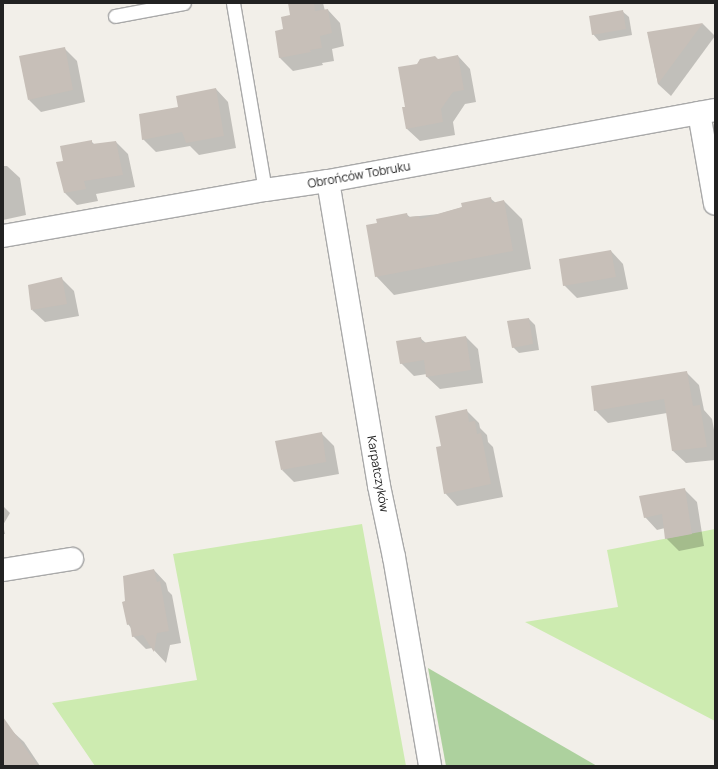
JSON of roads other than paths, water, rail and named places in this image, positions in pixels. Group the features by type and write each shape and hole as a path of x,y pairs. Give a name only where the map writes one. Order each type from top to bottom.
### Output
{"street":[{"name":"Obrońców Tobruku","path":"3,236 265,190 328,181 707,112"},
{"path":"707,112 715,204"},
{"name":"Karpatczyków","path":"328,181 379,486 394,557 430,766"},
{"path":"3,570 72,559"}],"lane":[{"path":"115,16 184,3"},
{"path":"233,3 265,190"}]}
